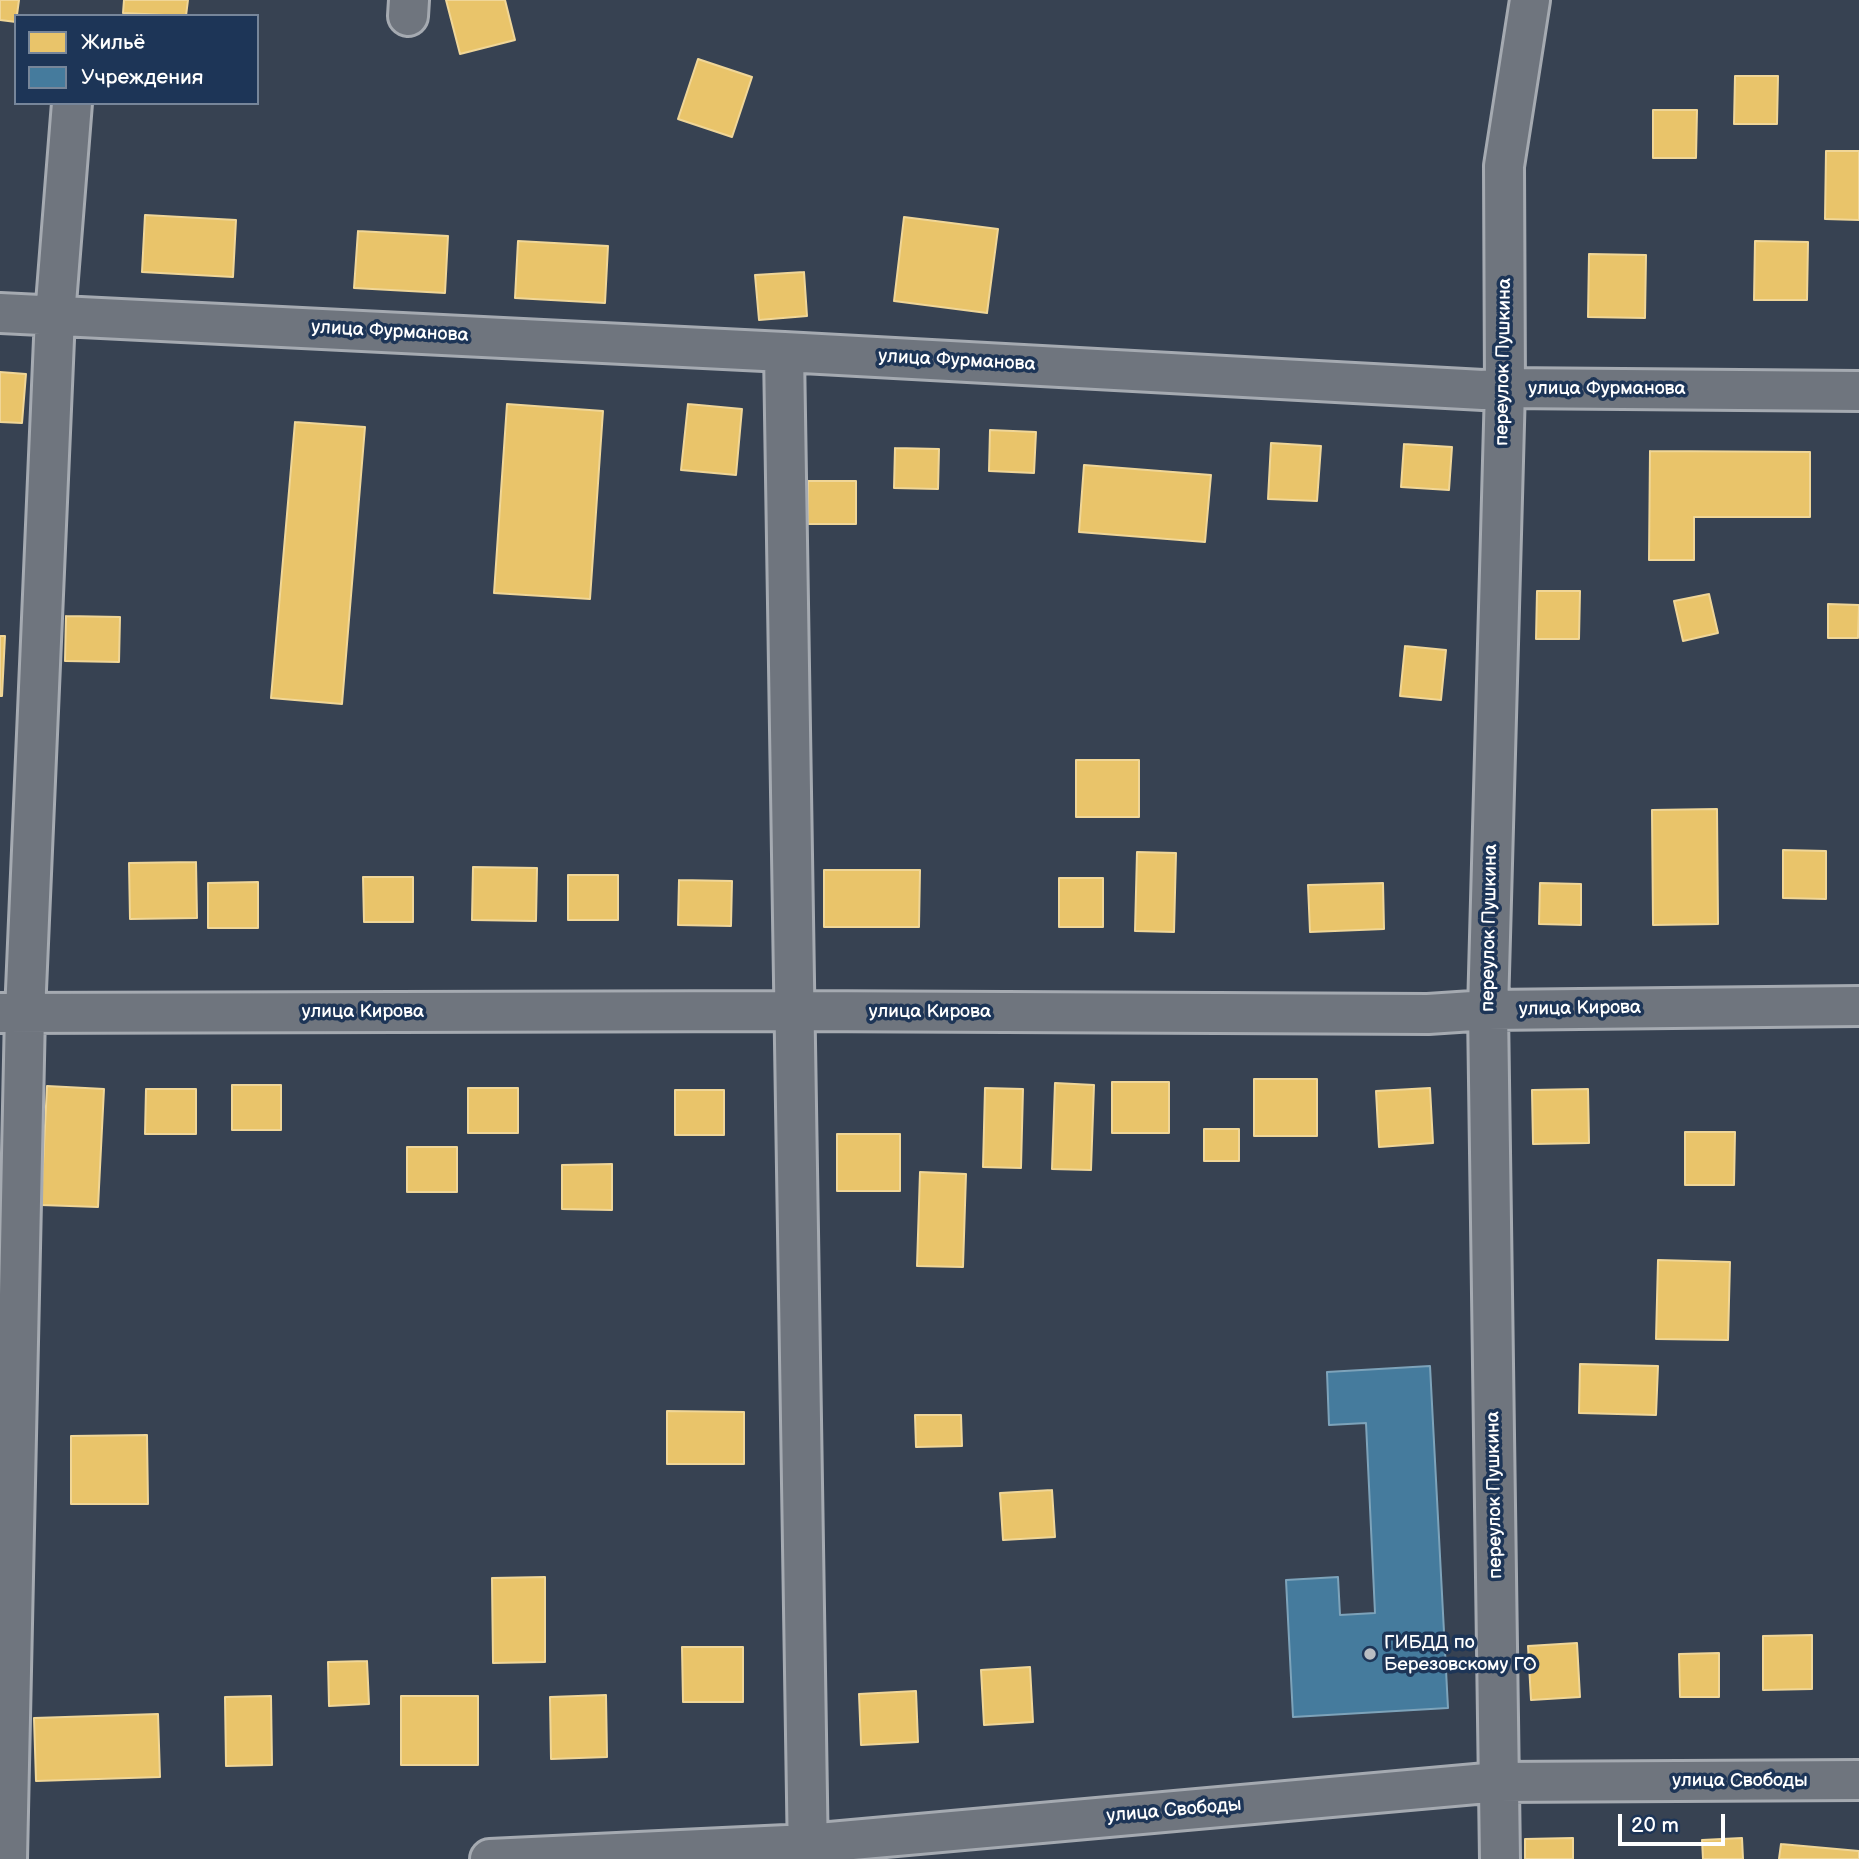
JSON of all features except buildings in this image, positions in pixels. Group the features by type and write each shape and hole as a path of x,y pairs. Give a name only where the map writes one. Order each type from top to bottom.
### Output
{"street":[{"name":"переулок Пушкина","path":"1500,1859 1488,1010 1505,388 1504,166 1530,0"},
{"path":"7,1859 13,1013 55,316 72,105"},
{"name":"улица Фурманова","path":"0,313 1483,390 1859,391"},
{"path":"783,352 808,1852"},
{"name":"улица Кирова","path":"13,1013 1428,1014 1488,1010 1859,1006"},
{"name":"улица Свободы","path":"490,1859 808,1852 1499,1782 1859,1780"}],"place":[{"name":"ГИБДД по Березовскому ГО","path":"1370,1654"}]}
